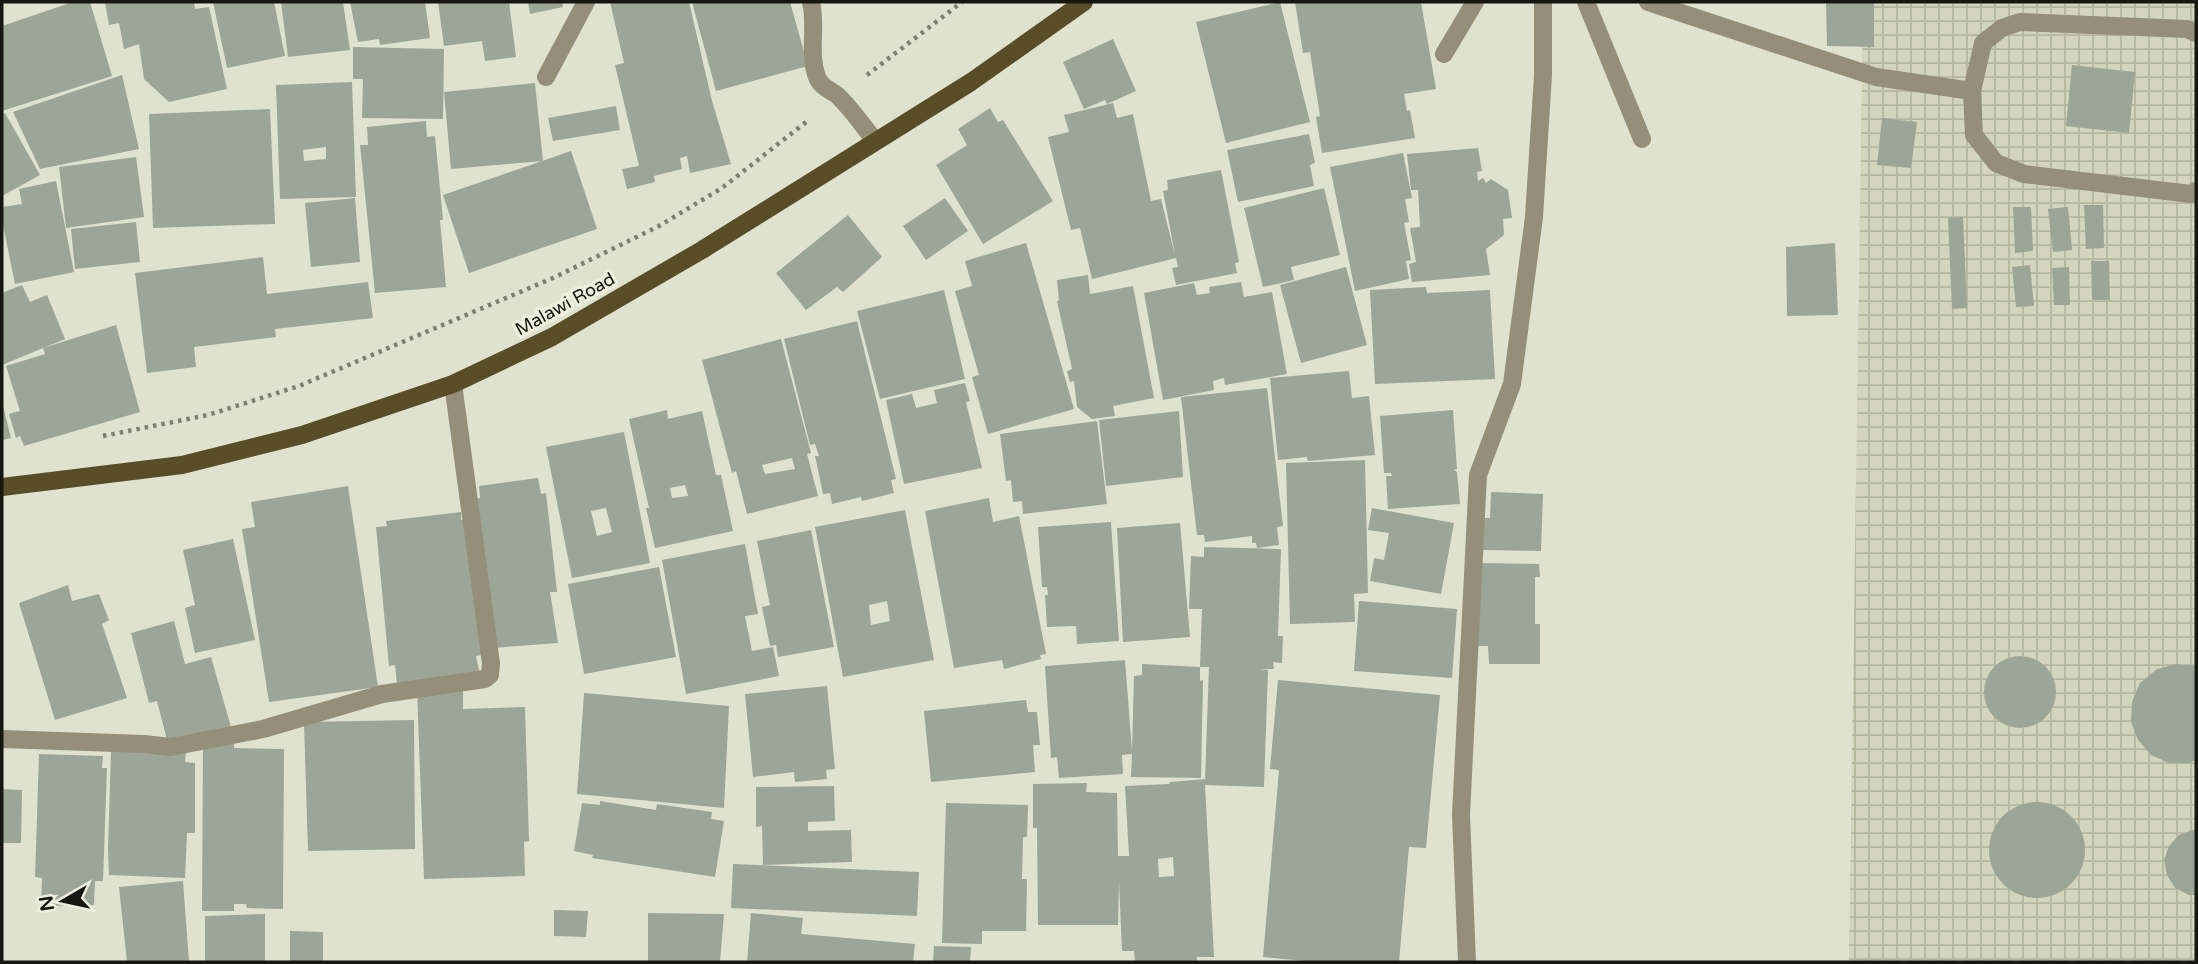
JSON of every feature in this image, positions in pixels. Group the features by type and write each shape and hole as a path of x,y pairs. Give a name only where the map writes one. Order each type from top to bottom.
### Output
{"main road":[{"name":"Malawi Road","path":"2,487 182,464 302,435 453,384 552,337 702,250 971,82 1084,2"}],"street":[{"path":"546,77 586,2"},
{"path":"811,2 816,75 820,83 839,97 875,141"},
{"path":"1444,54 1475,2"},
{"path":"1467,962 1461,815 1478,475 1512,384 1534,217 1543,75 1543,2"},
{"path":"1586,2 1642,139"},
{"path":"1647,2 1876,77 1972,90"},
{"path":"2196,33 2187,29 2020,22 2002,27 1983,43 1972,90 1974,135 1996,163 2024,174 2191,194 2196,191"},
{"path":"2,740 171,747 263,729 382,694 485,679 490,675 491,663 453,384"}],"path":[{"path":"101,436 208,415 299,386 553,278 659,226 722,188 962,2"}],"shaded area":[{"path":"1863,2 2196,2 2196,962 1849,962"}],"building":[{"path":"73,2 90,2 112,76 2,111 2,26"},
{"path":"105,2 194,2 195,9 209,7 227,89 169,102 144,79 139,44 124,49 119,23 109,25"},
{"path":"213,2 274,2 285,56 227,68"},
{"path":"281,2 343,2 350,50 288,57"},
{"path":"350,2 425,2 430,38 380,45 379,39 358,42"},
{"path":"438,2 509,2 516,57 485,61 482,41 444,46"},
{"path":"528,2 562,2 563,7 530,14"},
{"path":"610,2 689,2 712,101 731,164 690,173 687,156 680,158 682,169 654,176 655,182 627,189 622,169 639,166 615,65 624,63"},
{"path":"692,2 790,2 808,66 716,91"},
{"path":"1280,2 1310,122 1226,143 1196,22"},
{"path":"1295,2 1421,2 1436,89 1404,94 1415,138 1322,153 1316,117 1320,116 1310,52 1303,53"},
{"path":"1826,2 1874,2 1874,47 1827,46"},
{"path":"1113,39 1136,91 1107,104 1105,100 1084,109 1063,62"},
{"path":"353,47 444,49 443,119 362,118 363,79 353,79"},
{"path":"2072,65 2135,72 2129,133 2066,126"},
{"path":"122,75 139,149 40,169 13,112"},
{"path":"352,82 356,197 280,199 276,85","holes":["326,147 326,159 304,161 303,150"]},
{"path":"535,83 543,161 451,169 444,92"},
{"path":"1113,103 1117,118 1133,114 1151,201 1161,199 1175,255 1163,191 1168,190 1167,180 1221,170 1239,262 1235,263 1237,273 1176,285 1172,268 1178,267 1176,258 1092,279 1080,228 1071,230 1048,137 1069,132 1064,115"},
{"path":"616,106 620,130 553,141 548,118"},
{"path":"990,108 998,122 1003,120 1053,201 983,244 936,165 967,145 958,129"},
{"path":"270,109 275,224 153,228 149,114"},
{"path":"5,113 40,175 2,196 2,115"},
{"path":"1882,118 1917,122 1911,168 1877,165"},
{"path":"426,121 427,137 435,136 446,287 375,293 360,145 368,145 367,127"},
{"path":"1309,134 1315,163 1310,165 1314,186 1238,202 1227,150"},
{"path":"1478,148 1482,171 1477,172 1478,181 1483,178 1486,183 1491,179 1508,190 1512,218 1503,219 1504,235 1486,249 1490,275 1412,282 1409,264 1416,262 1410,228 1420,227 1418,190 1411,190 1407,154"},
{"path":"571,151 597,229 469,273 443,195"},
{"path":"1403,153 1412,198 1405,199 1409,222 1404,223 1411,260 1406,261 1409,279 1355,291 1330,167"},
{"path":"136,157 144,217 66,228 59,167"},
{"path":"56,181 74,272 15,284 2,220 2,207 22,204 19,189"},
{"path":"1324,188 1340,255 1291,267 1294,280 1263,287 1244,208"},
{"path":"355,198 360,262 311,267 305,203"},
{"path":"945,198 968,231 926,260 903,226"},
{"path":"2084,205 2103,205 2104,248 2086,249"},
{"path":"2013,207 2031,207 2033,251 2015,253"},
{"path":"2068,207 2072,250 2053,252 2048,209"},
{"path":"848,215 882,257 843,292 837,287 806,310 776,273"},
{"path":"1963,217 1967,308 1952,309 1948,218"},
{"path":"136,222 140,262 75,269 71,229"},
{"path":"1026,243 1074,409 988,434 972,377 979,375 955,291 972,286 965,261"},
{"path":"1835,243 1838,315 1787,316 1786,247"},
{"path":"263,257 267,294 368,282 373,318 275,329 276,337 194,347 196,367 147,373 135,273"},
{"path":"2091,261 2109,261 2110,300 2092,300"},
{"path":"2030,265 2034,306 2016,307 2012,267"},
{"path":"1346,267 1367,345 1301,363 1280,285"},
{"path":"2069,267 2070,305 2054,305 2052,268"},
{"path":"1088,275 1090,294 1133,286 1154,398 1113,406 1115,416 1092,419 1077,407 1074,381 1070,382 1067,371 1072,369 1057,301 1057,280"},
{"path":"1241,282 1244,297 1272,292 1287,374 1225,385 1224,378 1213,381 1214,390 1163,400 1144,293 1194,283 1197,295 1210,293 1209,287"},
{"path":"22,285 30,302 47,295 65,339 2,365 2,293"},
{"path":"1426,287 1427,293 1490,290 1495,379 1375,384 1370,290"},
{"path":"944,290 965,379 880,399 857,311"},
{"path":"857,321 896,479 891,480 894,493 862,501 861,497 832,504 830,493 823,494 815,456 819,456 815,444 810,445 784,339"},
{"path":"116,325 140,412 24,446 20,436 16,438 9,414 20,411 6,366 45,354 43,348"},
{"path":"781,339 811,453 807,454 818,496 747,514 736,471 732,473 702,360","holes":["792,458 795,469 765,474 762,465"]},
{"path":"1349,371 1352,398 1369,396 1375,455 1308,461 1307,457 1278,460 1270,378"},
{"path":"965,383 970,401 966,402 982,468 904,484 886,400 912,394 916,408 937,403 934,390"},
{"path":"1267,388 1283,526 1277,527 1279,545 1257,548 1256,543 1252,543 1252,536 1205,542 1204,535 1197,535 1181,397"},
{"path":"2,402 11,438 2,440"},
{"path":"667,410 668,419 702,411 716,475 721,475 733,531 655,548 629,419","holes":["685,485 688,496 672,498 670,488"]},
{"path":"1453,410 1457,469 1454,470 1457,472 1460,504 1388,509 1386,476 1392,476 1391,473 1384,473 1380,416"},
{"path":"1179,411 1183,477 1106,486 1099,420"},
{"path":"1097,421 1107,504 1023,514 1022,501 1013,502 1011,480 1006,481 1000,434"},
{"path":"624,432 650,563 572,578 546,447","holes":["606,508 612,532 597,536 591,511"]},
{"path":"1365,460 1368,593 1354,594 1355,622 1290,624 1286,463"},
{"path":"538,478 541,494 546,493 557,592 550,592 558,643 492,648 473,500 480,498 479,486"},
{"path":"348,486 378,687 269,702 242,529 255,527 251,502"},
{"path":"1491,492 1543,494 1541,551 1483,550 1484,518 1490,518"},
{"path":"989,498 993,522 1019,516 1046,654 1040,655 1041,659 1004,669 1002,660 954,668 925,511"},
{"path":"1372,508 1454,523 1441,594 1370,581 1374,558 1384,560 1389,533 1368,530"},
{"path":"905,510 934,660 843,677 815,527","holes":["887,601 890,621 871,625 869,605"]},
{"path":"461,512 461,520 468,519 483,655 476,656 480,675 397,684 395,665 389,666 376,527 387,526 386,521"},
{"path":"1111,522 1119,641 1077,644 1076,626 1047,627 1045,595 1048,595 1047,587 1042,587 1038,527"},
{"path":"1180,523 1190,637 1123,642 1117,528"},
{"path":"811,530 834,647 778,657 776,645 770,646 762,607 770,605 757,541"},
{"path":"233,539 255,640 195,653 185,608 195,605 183,550"},
{"path":"745,544 758,614 745,616 752,651 773,647 779,676 686,694 662,560"},
{"path":"1204,547 1281,549 1278,636 1283,636 1282,663 1273,662 1274,669 1260,669 1268,670 1264,787 1205,785 1214,957 1197,957 1197,962 1135,962 1134,951 1122,951 1119,882 1118,925 1038,925 1037,828 1033,828 1033,784 1087,783 1086,792 1117,793 1118,856 1129,856 1125,786 1205,779 1209,667 1200,667 1202,609 1189,609 1191,556 1204,557","holes":["1173,857 1174,876 1159,877 1158,859"]},
{"path":"1478,563 1539,564 1540,577 1535,577 1535,624 1540,624 1540,664 1489,664 1488,646 1478,646"},
{"path":"659,567 676,657 584,674 568,584"},
{"path":"68,585 72,601 99,594 109,620 102,624 127,698 55,720 19,603"},
{"path":"1359,601 1457,609 1452,678 1354,671"},
{"path":"174,621 185,664 211,657 231,727 168,744 157,701 149,703 131,633"},
{"path":"2020,656 2040,662 2050,672 2056,692 2050,712 2040,722 2020,728 2000,722 1990,712 1984,692 1990,672 2000,662"},
{"path":"1125,660 1132,751 1134,676 1142,675 1142,664 1200,667 1200,681 1203,680 1201,778 1131,777 1132,754 1122,755 1123,774 1059,778 1057,757 1051,758 1045,666"},
{"path":"2177,664 2196,666 2196,760 2189,763 2169,763 2151,755 2138,740 2131,722 2132,702 2140,683 2157,669"},
{"path":"1278,680 1440,695 1426,848 1409,847 1399,962 1317,962 1263,957 1279,770 1270,769"},
{"path":"827,686 835,769 826,770 827,779 795,782 794,772 753,777 745,694"},
{"path":"463,689 463,709 525,707 529,841 524,842 525,876 424,879 417,690"},
{"path":"584,693 729,706 724,808 577,794"},
{"path":"1026,700 1028,712 1037,712 1040,745 1033,745 1035,772 931,782 924,711"},
{"path":"414,720 415,849 308,851 304,722"},
{"path":"203,741 234,742 234,748 284,749 283,909 247,908 246,904 234,904 234,911 202,911"},
{"path":"111,751 186,753 185,762 195,763 195,833 187,833 185,878 109,875"},
{"path":"39,754 103,756 102,768 107,768 103,881 95,881 94,905 41,906 42,878 35,877"},
{"path":"834,786 835,821 808,822 808,831 851,830 852,862 763,865 762,826 756,827 756,787"},
{"path":"2,789 22,790 21,843 2,843"},
{"path":"600,801 656,810 657,804 712,812 711,819 724,821 715,877 592,858 593,855 574,851 582,803 600,805"},
{"path":"2037,802 2055,806 2071,816 2081,832 2085,850 2081,868 2071,884 2055,894 2037,898 2019,894 2003,884 1993,868 1989,850 1993,832 2003,816 2019,806"},
{"path":"946,803 1028,805 1027,837 1023,837 1022,879 1027,879 1026,931 982,931 982,944 942,943"},
{"path":"2196,830 2196,895 2189,895 2175,888 2167,875 2164,860 2169,846 2179,835"},
{"path":"733,864 919,872 917,916 731,908"},
{"path":"183,881 189,962 127,962 119,887"},
{"path":"554,910 588,911 586,937 554,936"},
{"path":"648,913 724,914 720,962 648,961"},
{"path":"751,913 803,918 801,934 915,944 913,962 747,962"},
{"path":"265,914 265,962 205,962 205,916"},
{"path":"290,931 323,932 323,962 290,962"},
{"path":"934,946 971,947 970,962 933,962"}]}
